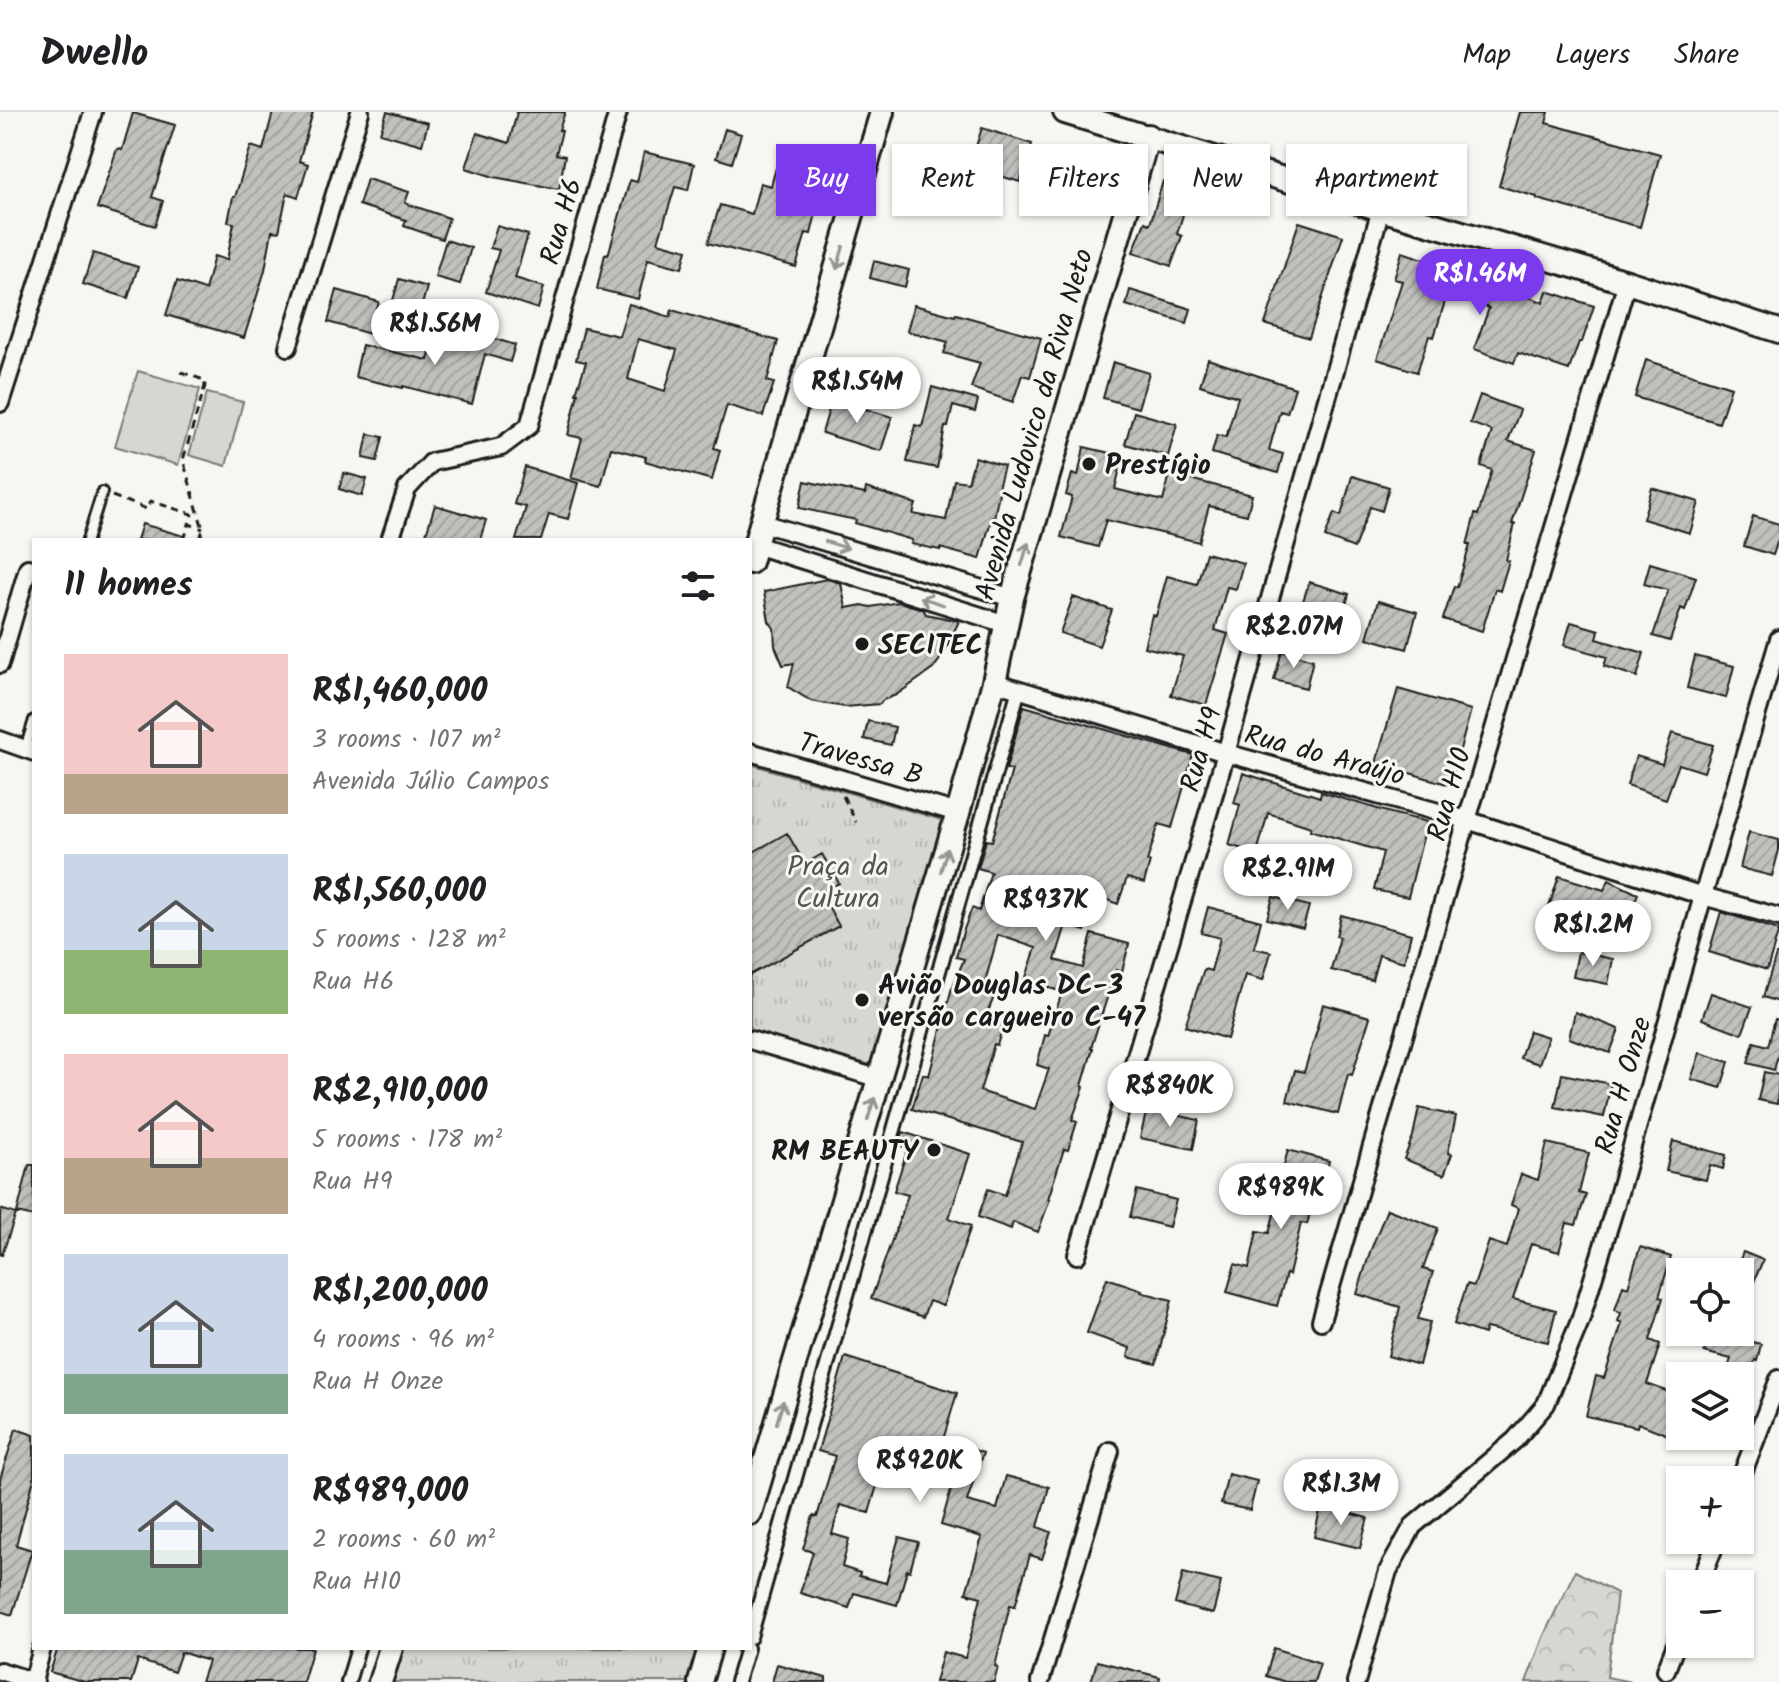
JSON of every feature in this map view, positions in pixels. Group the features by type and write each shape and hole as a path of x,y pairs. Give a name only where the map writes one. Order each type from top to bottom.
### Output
{"street":[{"path":"0,403 93,112"},
{"path":"288,347 360,112"},
{"name":"Rua H6","path":"391,538 407,489 432,462 501,447 529,426 618,112"},
{"path":"756,543 882,112"},
{"path":"1065,112 1286,179"},
{"name":"Avenida Ludovico da Riva Neto","path":"752,1506 958,813 994,682 1012,598 1148,136"},
{"name":"Rua H9","path":"1077,1255 1226,753 1379,216"},
{"path":"1405,216 1779,331"},
{"name":"Rua H10","path":"1321,1321 1627,282"},
{"path":"756,543 874,557 1012,598"},
{"path":"756,543 1006,624"},
{"path":"866,580 874,557"},
{"path":"0,664 28,568"},
{"name":"Rua H Onze","path":"1356,1682 1388,1571 1413,1526 1515,1440 1546,1404 1580,1321 1779,639"},
{"name":"Rua do Araújo","path":"994,682 1226,753 1467,820 1703,896 1779,917"},
{"path":"752,1630 1019,689"},
{"path":"0,740 30,751"},
{"name":"Travessa B","path":"752,753 958,813"},
{"path":"752,1041 880,1079"},
{"path":"1745,1466 1779,1379"},
{"path":"1040,1682 1110,1451"},
{"path":"0,1671 34,1682 42,1650"},
{"path":"348,1682 357,1650"},
{"path":"380,1682 390,1650"},
{"path":"700,1682 709,1650"},
{"path":"737,1682 746,1650"},
{"path":"1666,1670 1671,1658"}],"lane":[{"path":"88,538 102,492"}],"path":[{"path":"181,372 204,380 205,386 183,460 203,529 201,538"},
{"path":"102,492 147,509 150,501 192,514 185,538"},
{"path":"189,524 203,529"},
{"path":"848,781 842,794 856,822"}],"green space":[{"path":"138,371 200,389 178,465 115,446"},
{"path":"207,393 243,402 226,466 189,455"},
{"name":"Praça da Cultura","path":"752,765 942,820 878,1067 752,1032"},
{"path":"1575,1571 1617,1593 1607,1677 1631,1682 1526,1682 1544,1635"},
{"path":"397,1650 701,1650 692,1682 388,1682"}],"building":[{"path":"273,112 313,112 299,161 308,164 298,197 287,193 279,232 272,231 265,270 244,338 166,315 177,281 205,290 214,256 227,260 234,223 228,222 233,197 251,146 263,150"},
{"path":"387,112 428,123 422,145 380,133"},
{"path":"517,112 565,112 556,154 565,156 559,189 494,177 466,168 477,133 509,143"},
{"path":"1520,112 1549,112 1546,123 1660,154 1640,227 1499,186"},
{"path":"133,113 175,125 152,197 163,201 155,226 97,208 117,149 122,150"},
{"path":"982,128 1032,144 1019,144 1019,182 1003,177 1003,144 977,144"},
{"path":"725,129 741,134 732,163 716,158"},
{"path":"644,152 694,164 688,190 675,187 658,242 687,250 682,268 648,259 638,299 597,289 605,254 608,255 630,180 637,182"},
{"path":"776,168 776,216 815,216 811,234 806,233 796,267 708,243 720,205 752,214 760,183 771,186"},
{"path":"367,179 409,192 405,203 449,218 442,239 404,226 406,220 359,205"},
{"path":"1164,181 1164,216 1183,216 1177,234 1182,236 1171,266 1133,252 1145,222 1150,224"},
{"path":"1299,222 1343,236 1309,338 1265,324"},
{"path":"497,226 528,235 515,278 544,287 538,309 486,292 499,250 490,248"},
{"path":"446,240 471,248 460,284 435,277"},
{"path":"1402,252 1494,282 1493,285 1543,302 1547,291 1594,306 1569,370 1518,353 1514,363 1474,349 1489,308 1450,294 1447,295 1434,337 1429,336 1417,372 1377,359 1402,281 1394,279"},
{"path":"93,253 138,267 128,298 83,284"},
{"path":"874,261 909,270 905,287 870,278"},
{"path":"399,279 427,287 420,312 392,304"},
{"path":"337,290 379,302 370,334 328,322"},
{"path":"1130,290 1191,309 1187,323 1126,305"},
{"path":"629,304 670,317 672,310 778,341 767,381 774,383 763,416 727,405 714,448 720,450 712,480 611,448 601,486 571,478 582,438 568,435 586,362 576,360 584,328 619,336","holes":["638,339 677,350 665,391 628,379"]},
{"path":"914,305 1041,338 1030,377 1022,375 1013,402 971,388 980,363 944,353 948,342 907,331"},
{"path":"476,333 515,345 510,362 485,354 472,404 355,377 362,345 428,360 434,336 472,346"},
{"path":"1208,359 1295,388 1287,413 1280,411 1269,450 1283,454 1278,473 1212,453 1217,435 1226,437 1238,397 1200,385"},
{"path":"1646,360 1731,387 1719,423 1635,397"},
{"path":"1113,362 1149,373 1138,408 1103,398"},
{"path":"932,387 978,400 975,412 953,406 948,427 945,427 937,468 907,462 915,425 922,427"},
{"path":"1480,395 1520,410 1508,441 1536,450 1512,524 1515,524 1506,560 1509,561 1500,591 1495,589 1482,631 1443,619 1454,586 1457,587 1470,545 1467,545 1475,514 1478,515 1492,470 1481,466 1492,431 1470,423"},
{"path":"832,399 892,417 881,451 822,433"},
{"path":"1134,412 1177,424 1168,456 1125,444"},
{"path":"368,434 383,437 377,461 363,458"},
{"path":"1084,447 1123,456 1115,489 1163,501 1170,474 1252,495 1247,515 1209,506 1199,542 1106,520 1098,547 1061,537 1072,497 1066,495 1072,474 1078,476"},
{"path":"975,457 1004,466 994,518 980,559 911,544 912,540 855,523 856,520 799,508 805,481 865,494 866,488 916,504 913,514 946,520 954,480 968,482"},
{"path":"525,467 578,483 568,519 549,514 542,538 517,538 526,507 514,504"},
{"path":"344,473 367,479 362,496 339,489"},
{"path":"1352,476 1389,487 1382,511 1370,507 1354,548 1325,537 1334,513 1341,516"},
{"path":"1652,488 1699,502 1690,533 1643,519"},
{"path":"435,505 486,520 481,538 439,538 426,534"},
{"path":"1753,516 1779,524 1779,537 1773,555 1744,546"},
{"path":"142,524 184,536 184,538 138,538"},
{"path":"1206,553 1243,563 1236,589 1227,587 1215,630 1228,634 1206,705 1171,695 1183,656 1144,647 1167,576 1197,584"},
{"path":"1650,563 1696,577 1670,641 1653,636 1668,590 1644,584"},
{"name":"SECITEC","path":"827,579 841,583 846,608 899,602 923,609 926,614 959,621 933,669 880,704 845,707 827,704 811,701 788,687 794,663 783,665 775,646 774,628 769,621 764,592"},
{"path":"1309,582 1349,594 1341,623 1300,611"},
{"path":"1073,597 1112,610 1099,646 1060,633"},
{"path":"1378,601 1417,612 1407,649 1367,638"},
{"path":"1571,622 1599,630 1597,639 1644,653 1637,677 1604,666 1607,657 1564,645"},
{"path":"1282,651 1313,660 1306,688 1274,680"},
{"path":"1695,656 1734,666 1726,698 1687,688"},
{"path":"1398,689 1471,710 1450,785 1376,763"},
{"path":"1024,706 1193,755 1172,828 1159,824 1147,861 1150,862 1144,883 1127,878 1118,904 1096,896 1085,931 1066,925 1055,960 1083,968 1092,934 1129,944 1122,972 1116,970 1091,1048 1084,1087 1072,1120 1077,1122 1068,1150 1064,1149 1038,1232 1013,1222 1011,1229 978,1217 988,1189 1005,1195 1022,1142 912,1109 923,1074 929,1076 951,991 964,959 956,957 963,932 972,908 979,911 991,872 978,868 986,840 992,841 1012,770 1006,769","holes":["998,935 1036,948 1025,980 1062,992 1037,1065 1049,1069 1035,1109 980,1091 994,1044 997,1045 1005,1020 987,1014 998,987 985,982"]},
{"path":"868,721 895,727 891,745 864,739"},
{"path":"1672,733 1713,745 1704,772 1679,764 1666,799 1627,785 1636,756 1662,764"},
{"path":"1243,773 1320,797 1321,792 1427,822 1408,897 1374,890 1383,852 1310,830 1311,827 1268,813 1257,853 1229,845 1240,805 1234,803"},
{"path":"1749,832 1779,840 1772,876 1740,868"},
{"path":"787,833 805,864 822,854 839,883 821,893 839,926 752,974 752,853"},
{"path":"1559,876 1604,890 1609,880 1638,894 1626,919 1590,903 1579,937 1543,925"},
{"path":"1273,897 1309,906 1303,928 1267,919"},
{"path":"1208,907 1261,921 1254,948 1271,952 1263,980 1245,975 1227,1039 1185,1026 1204,969 1211,971 1220,938 1201,933"},
{"path":"1721,912 1779,930 1767,970 1709,952"},
{"path":"1341,915 1411,934 1404,962 1379,955 1372,980 1331,970 1340,937 1336,936"},
{"path":"1578,952 1613,959 1608,984 1573,977"},
{"path":"1776,955 1779,955 1779,1002 1763,997"},
{"path":"1711,993 1752,1007 1742,1034 1702,1019"},
{"path":"1323,1004 1370,1017 1352,1075 1348,1074 1338,1114 1287,1101 1295,1070 1304,1072"},
{"path":"1575,1012 1619,1029 1610,1053 1569,1038"},
{"path":"1775,1019 1779,1020 1779,1052 1774,1070 1748,1063 1754,1042 1768,1046"},
{"path":"1529,1031 1548,1037 1539,1064 1520,1058"},
{"path":"1700,1053 1729,1062 1721,1088 1691,1079"},
{"path":"1764,1072 1779,1075 1777,1104 1758,1100"},
{"path":"1562,1074 1611,1084 1604,1117 1555,1107"},
{"path":"1419,1108 1456,1116 1448,1153 1452,1154 1444,1175 1404,1159"},
{"path":"1147,1109 1199,1120 1193,1149 1140,1138"},
{"path":"903,1132 970,1154 949,1218 971,1226 943,1306 929,1301 923,1317 871,1299 908,1195 894,1191 908,1148 899,1145"},
{"path":"1673,1141 1726,1155 1723,1169 1710,1165 1706,1180 1666,1171"},
{"path":"1547,1143 1589,1153 1579,1193 1586,1195 1576,1225 1567,1223 1559,1252 1531,1244 1513,1299 1556,1310 1548,1342 1486,1328 1484,1334 1454,1324 1467,1284 1474,1286 1489,1241 1507,1247 1518,1208 1511,1205 1521,1174 1538,1180"},
{"path":"1288,1150 1329,1161 1323,1186 1318,1185 1307,1224 1301,1223 1289,1275 1286,1274 1277,1306 1227,1292 1235,1264 1249,1268 1257,1231 1269,1233"},
{"path":"29,1165 32,1165 32,1217 17,1213"},
{"path":"1137,1190 1176,1200 1169,1227 1130,1217"},
{"path":"0,1209 16,1214 2,1255 0,1254"},
{"path":"1387,1209 1438,1228 1423,1269 1433,1272 1418,1319 1430,1322 1419,1365 1388,1356 1400,1307 1357,1294"},
{"path":"1640,1247 1671,1257 1666,1258 1666,1274 1659,1297 1663,1298 1650,1340 1660,1344 1647,1384 1666,1391 1666,1434 1638,1423 1637,1427 1586,1416 1596,1376 1604,1378 1622,1323 1618,1321 1621,1313 1615,1310 1623,1285 1628,1287"},
{"path":"1743,1252 1763,1260 1754,1282 1754,1258 1741,1258"},
{"path":"1107,1278 1172,1300 1156,1364 1128,1357 1130,1348 1087,1333"},
{"path":"1761,1344 1754,1363 1730,1362 1731,1359 1704,1352 1706,1346"},
{"path":"845,1357 957,1393 943,1440 983,1453 967,1501 997,1509 1006,1476 1049,1487 1038,1527 1051,1532 1042,1559 1030,1555 1015,1606 1010,1605 994,1682 935,1682 943,1652 965,1658 981,1597 966,1593 982,1537 941,1525 952,1486 882,1468 869,1513 840,1505 832,1534 849,1539 842,1567 860,1573 859,1576 886,1583 899,1537 918,1542 897,1605 854,1593 849,1608 800,1593 813,1552 803,1549 813,1516 817,1517 835,1456 818,1451"},
{"path":"16,1429 32,1434 32,1486 16,1545 32,1550 12,1615 0,1611 0,1479"},
{"path":"1228,1474 1257,1481 1250,1510 1221,1504"},
{"path":"1321,1506 1368,1518 1360,1548 1314,1537"},
{"path":"1183,1573 1221,1582 1213,1614 1175,1604"},
{"path":"1274,1648 1320,1663 1314,1682 1286,1682 1266,1676"},
{"path":"57,1650 312,1650 303,1682 201,1682 208,1661 181,1652 174,1672 138,1660 131,1682 85,1682 50,1672"},
{"path":"1097,1661 1160,1677 1159,1682 1091,1682"},
{"path":"777,1664 826,1678 826,1682 772,1682"}],"place":[{"name":"Prestígio","path":"1089,464"},
{"name":"SECITEC","path":"862,644"},
{"name":"Avião Douglas DC-3 versão cargueiro C-47","path":"862,1000"},
{"name":"RM BEAUTY","path":"934,1150"}]}
